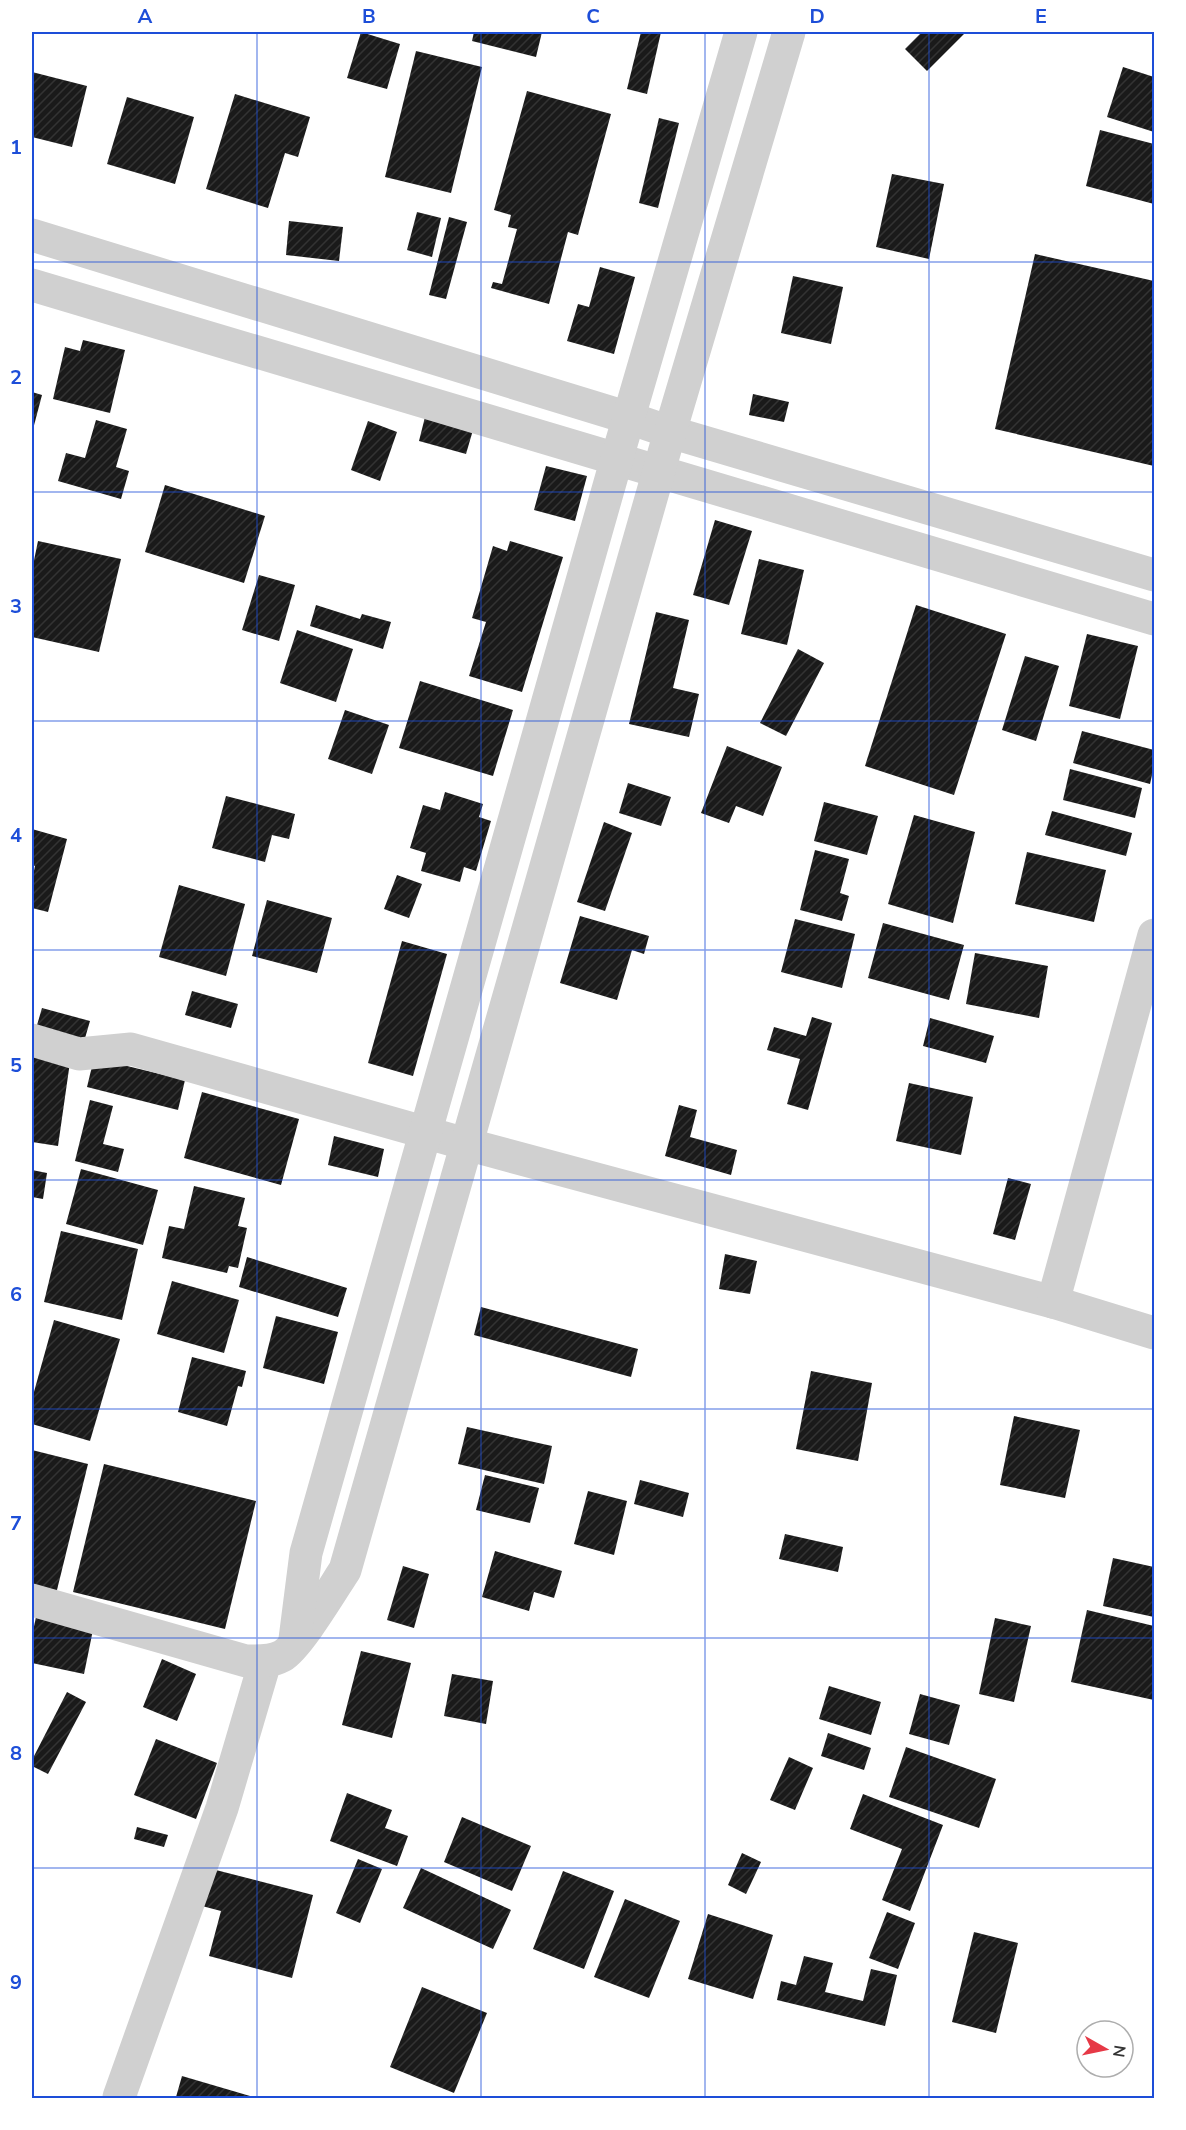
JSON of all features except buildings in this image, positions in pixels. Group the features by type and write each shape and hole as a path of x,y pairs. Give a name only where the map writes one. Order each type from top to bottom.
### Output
{"street":[{"path":"294,1645 306,1553 617,458 741,32"},
{"path":"32,1600 246,1661 265,1662 282,1656 294,1645 345,1570 670,432 789,32"},
{"path":"32,235 670,432 1155,575"},
{"path":"32,285 1155,619"},
{"path":"1053,1302 1155,935"},
{"path":"32,1040 79,1054 131,1049 466,1144 1053,1302 1155,1333"},
{"path":"121,2098 119,2097 222,1808 265,1662"}]}
